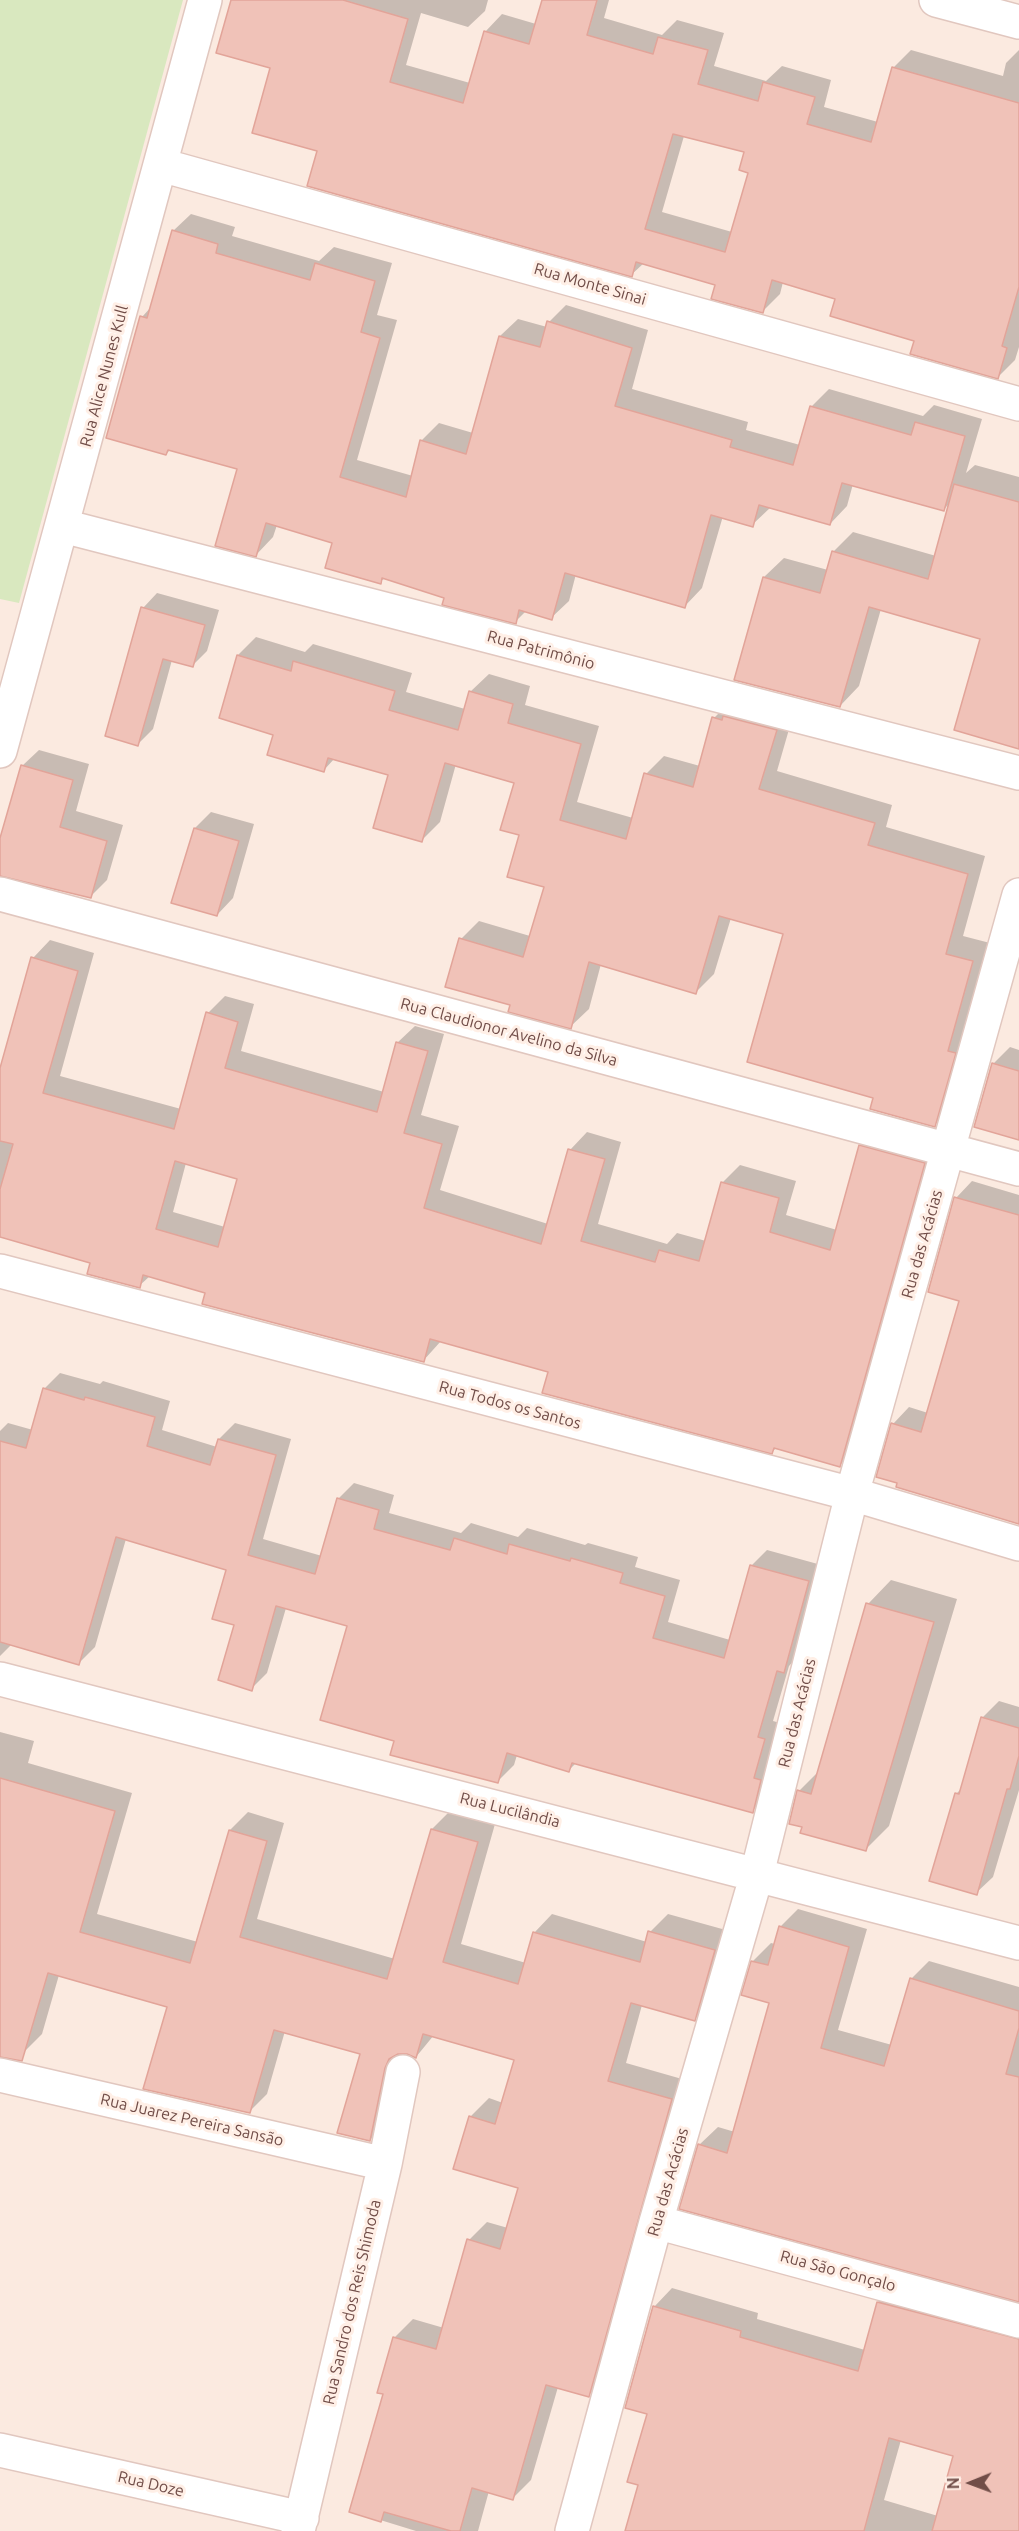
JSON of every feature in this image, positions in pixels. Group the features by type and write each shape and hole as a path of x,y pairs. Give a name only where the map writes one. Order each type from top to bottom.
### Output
{"street":[{"name":"Rua Alice Nunes Kull","path":"0,751 206,0"},
{"path":"956,3 1019,22"},
{"name":"Rua Monte Sinai","path":"161,165 1019,404"},
{"name":"Rua Patrimônio","path":"63,526 1019,773"},
{"name":"Rua Claudionor Avelino da Silva","path":"0,894 948,1152 1019,1169"},
{"name":"Rua das Acácias","path":"572,2531 656,2222 757,1874 852,1494 1019,895"},
{"name":"Rua Todos os Santos","path":"0,1271 852,1494 1019,1544"},
{"name":"Rua Lucilândia","path":"0,1679 1019,1943"},
{"name":"Rua Sandro dos Reis Shimoda","path":"300,2524 385,2164 403,2072"},
{"name":"Rua Juarez Pereira Sansão","path":"0,2075 385,2164"},
{"name":"Rua São Gonçalo","path":"656,2222 1019,2321"},
{"name":"Rua Doze","path":"0,2450 300,2524"}],"green space":[{"path":"0,0 183,0 19,603 0,599"}],"building":[{"path":"231,0 343,0 408,19 390,82 463,103 484,31 529,44 542,0 597,0 587,35 653,54 658,37 708,50 698,84 758,101 763,82 815,97 807,124 871,142 892,67 1019,103 1019,287 1002,346 1007,348 998,379 910,354 914,341 830,316 835,299 772,280 763,313 711,299 715,285 636,262 632,277 307,186 317,151 252,133 270,68 216,53","holes":["673,134 744,152 739,170 748,173 725,252 645,229"]},
{"path":"172,230 218,244 216,253 310,280 315,263 375,281 361,332 380,338 340,477 406,497 420,440 466,454 499,336 540,347 547,321 632,348 615,406 732,440 730,447 793,465 810,406 911,435 915,422 965,436 944,511 842,483 830,525 759,505 753,527 711,515 685,608 565,573 552,620 519,610 516,624 442,605 444,598 382,578 381,584 325,568 332,543 266,523 256,557 215,546 237,469 168,450 166,455 106,438 140,316 147,318"},
{"path":"954,484 1019,502 1019,749 954,730 980,639 869,607 840,707 734,680 763,577 820,593 832,551 928,579"},
{"path":"141,607 205,625 193,667 163,659 138,746 105,736"},
{"path":"237,655 291,671 293,661 395,691 389,710 458,730 469,691 513,704 508,723 581,744 560,820 626,839 644,773 693,787 712,717 722,720 723,716 777,730 759,789 875,823 868,845 968,874 946,954 973,961 948,1051 956,1053 935,1127 870,1109 873,1098 747,1062 783,934 719,916 696,994 589,962 571,1029 508,1012 510,1005 445,987 459,938 523,957 544,887 507,877 519,835 500,830 514,783 445,763 422,842 373,828 388,775 328,758 324,772 267,755 273,735 219,718"},
{"path":"21,765 73,780 60,827 107,841 91,898 0,876 0,838"},
{"path":"194,828 239,841 217,916 171,903"},
{"path":"31,957 78,971 43,1093 174,1129 206,1012 238,1022 225,1068 377,1112 396,1042 428,1051 404,1133 442,1144 424,1208 541,1244 568,1149 605,1159 581,1241 655,1262 659,1250 699,1261 721,1182 779,1198 770,1232 830,1250 859,1145 925,1163 840,1467 774,1448 772,1454 542,1393 548,1372 430,1339 424,1362 202,1304 205,1293 143,1275 140,1288 87,1274 90,1263 0,1237 0,1189 13,1144 0,1141 0,1068","holes":["175,1161 237,1179 218,1247 156,1229"]},
{"path":"992,1063 1019,1071 1019,1140 974,1127"},
{"path":"954,1197 1019,1215 1019,1524 896,1487 897,1483 876,1477 891,1423 921,1432 959,1301 928,1292"},
{"path":"43,1388 84,1400 85,1397 155,1417 147,1446 210,1465 218,1439 276,1455 248,1555 315,1574 337,1498 379,1510 374,1529 450,1550 454,1538 507,1554 509,1544 623,1573 620,1583 665,1596 653,1638 724,1658 750,1565 809,1581 784,1673 777,1671 758,1737 765,1739 754,1778 761,1780 753,1813 572,1763 569,1772 507,1753 498,1783 390,1755 394,1741 320,1720 347,1626 276,1606 252,1691 218,1680 234,1625 212,1619 226,1570 116,1537 79,1665 0,1642 0,1441 26,1448"},
{"path":"866,1603 934,1622 866,1851 800,1833 802,1827 789,1824 797,1790 811,1794"},
{"path":"981,1717 1019,1728 1019,1756 1010,1789 1007,1789 977,1895 929,1881 955,1793 959,1794"},
{"path":"0,1778 115,1811 80,1932 190,1963 229,1830 267,1841 240,1937 387,1979 431,1829 478,1842 443,1962 518,1984 533,1932 640,1962 648,1931 715,1950 695,2021 631,2003 608,2081 672,2099 589,2397 546,2385 513,2500 472,2488 460,2531 451,2531 384,2512 381,2522 349,2512 383,2394 377,2393 393,2337 436,2349 467,2239 500,2249 518,2188 453,2169 469,2116 495,2124 514,2060 423,2034 416,2058 407,2054 398,2054 389,2059 385,2068 370,2141 337,2133 360,2054 274,2030 250,2113 143,2089 167,2007 48,1973 22,2061 0,2057"},
{"path":"779,1926 849,1947 821,2048 884,2066 910,1978 1019,2011 1019,2028 1006,2074 1019,2077 1019,2302 679,2209 698,2144 727,2153 769,2003 741,1995 751,1961 768,1965"},
{"path":"877,2302 1019,2339 1019,2531 932,2531 953,2456 889,2438 864,2531 625,2531 638,2485 627,2482 647,2414 625,2408 653,2306 741,2331 740,2337 858,2371"}]}
